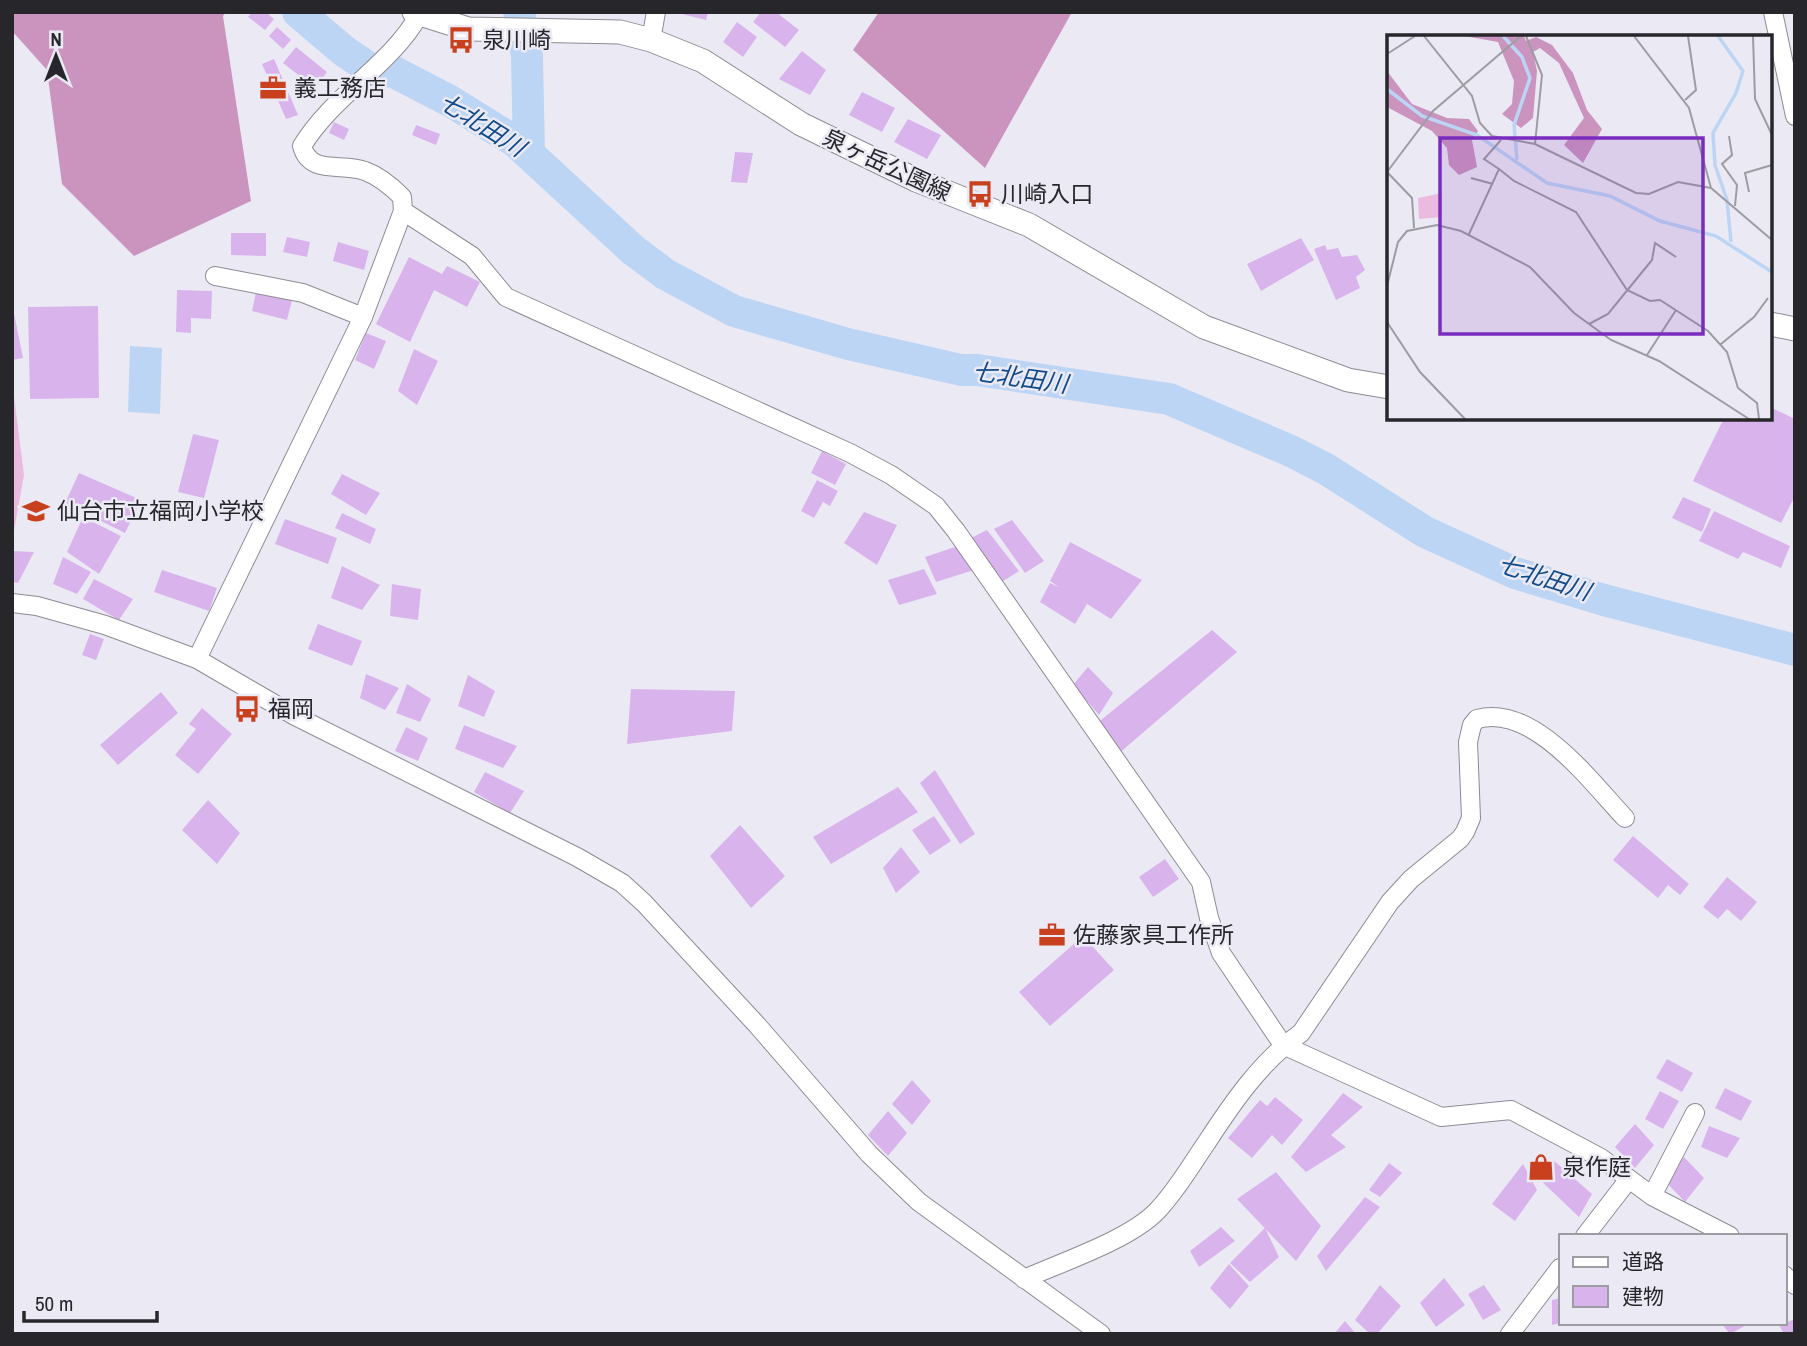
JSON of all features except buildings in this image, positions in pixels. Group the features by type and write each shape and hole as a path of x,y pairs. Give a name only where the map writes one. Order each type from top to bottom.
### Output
{"main road":[{"name":"泉ヶ岳公園線","path":"413,20 487,31 570,30 621,33 652,40 703,61 812,130 916,180 1029,225 1204,327 1348,380 1387,387"},
{"path":"1772,324 1795,329"}],"street":[{"path":"652,40 656,12"},
{"path":"1773,12 1795,116"},
{"path":"197,659 362,317 403,211 402,197 392,187 365,171 314,164 304,155 302,146 310,132 413,20"},
{"path":"403,211 472,256 506,297 850,453 891,475 936,506 1201,882 1221,953 1283,1045 1441,1117 1511,1111 1601,1158 1652,1196 1726,1234"},
{"path":"215,276 303,293 362,317"},
{"path":"12,603 37,606 104,625 197,659 295,716 577,857 622,883 644,903 757,1025 869,1154 919,1202 1101,1334"},
{"path":"1024,1279 1119,1237 1156,1212 1183,1179 1254,1077 1283,1045 1301,1033 1390,902 1412,879 1460,839 1471,818 1468,742 1472,725 1477,719 1508,718 1545,738 1573,762 1625,818"},
{"path":"1652,1196 1695,1112"},
{"path":"1587,1234 1629,1179"},
{"path":"1510,1334 1559,1269"}],"shaded area":[{"path":"12,12 226,12 223,16 251,201 134,256 62,184 47,70 12,31"},
{"path":"879,12 1072,12 985,168 853,50"},
{"path":"12,380 24,475 12,542"}],"water":[{"path":"130,346 162,348 160,414 128,412"}],"waterway":[{"name":"七北田川","path":"298,12 344,51 372,70 394,72 450,101 516,142 633,250 665,274 734,311 848,344 961,370 977,370 1169,399 1293,452 1326,469 1425,532 1515,573 1604,600 1795,650"},
{"path":"519,12 527,56 529,154"}],"place":[{"name":"泉川崎","path":"461,40"},
{"name":"義工務店","path":"273,88"},
{"name":"川崎入口","path":"980,194"},
{"name":"仙台市立福岡小学校","path":"36,511"},
{"name":"福岡","path":"247,709"},
{"name":"佐藤家具工作所","path":"1052,935"},
{"name":"泉作庭","path":"1541,1167"}]}
